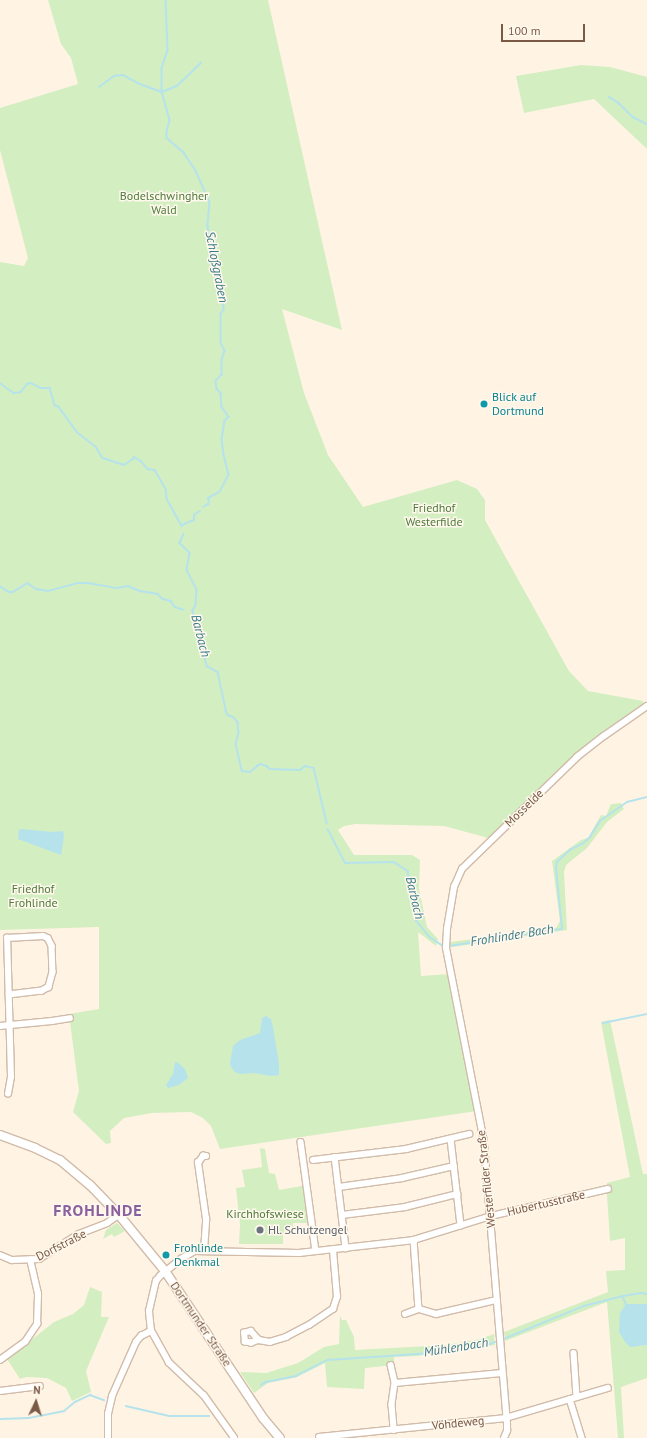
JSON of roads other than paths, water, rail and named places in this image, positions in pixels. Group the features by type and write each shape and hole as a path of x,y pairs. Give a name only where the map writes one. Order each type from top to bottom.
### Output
{"main road":[{"name":"Dortmunder Straße","path":"0,1135 35,1148 60,1160 90,1185 119,1215 166,1271 263,1418 280,1438"}],"street":[{"name":"Mosselde","path":"446,939 454,887 462,869 577,757 647,706"},
{"path":"8,1094 10,1077 10,1026 7,938 43,936 48,938 52,946 53,968 49,987 42,991 9,995"},
{"name":"Westerfilder Straße","path":"446,939 450,974 484,1142 491,1216 496,1300 502,1357 507,1431 504,1438"},
{"path":"0,1026 70,1018"},
{"path":"313,1160 406,1149 469,1134"},
{"path":"451,1139 461,1225"},
{"path":"301,1142 316,1251"},
{"path":"204,1251 206,1219 198,1163 203,1156 206,1156"},
{"path":"335,1157 346,1248"},
{"path":"339,1187 402,1178 454,1166"},
{"name":"Hubertusstraße","path":"151,1331 149,1311 156,1282 166,1271 195,1251 281,1253 333,1250 414,1240 491,1216 608,1189"},
{"path":"342,1215 405,1207 457,1194"},
{"name":"Dorfstraße","path":"0,1256 12,1260 30,1260 46,1256 79,1234 104,1225 119,1215"},
{"path":"414,1240 419,1309"},
{"path":"259,1340 270,1342 286,1337 333,1309 336,1302 337,1293 333,1250"},
{"path":"0,1360 25,1342 37,1324 38,1294 30,1260"},
{"path":"405,1314 419,1309 436,1314 496,1300"},
{"path":"108,1438 108,1414 112,1396 136,1342 141,1336 151,1331 170,1363 204,1396 234,1438"},
{"path":"574,1353 577,1398"},
{"path":"391,1365 395,1383 392,1405 394,1430"},
{"path":"395,1383 502,1373"},
{"path":"0,1391 40,1386"},
{"name":"Vöhdeweg","path":"319,1437 506,1418 608,1388"},
{"path":"570,1399 582,1438"}],"water":[{"path":"19,830 53,832 63,831 64,837 61,855 18,839"},
{"path":"266,1016 271,1019 273,1027 279,1064 279,1075 271,1076 254,1073 240,1074 235,1072 230,1063 233,1046 240,1040 260,1033 262,1018"},
{"path":"175,1062 185,1069 188,1078 179,1085 168,1088 166,1085 173,1074"},
{"path":"626,1304 647,1304 647,1345 630,1347 619,1332 620,1313"}],"waterway":[{"name":"Schloßgraben","path":"166,0 168,50 162,68 162,92 170,120 167,138 184,153 196,171 210,202 208,226 213,261 222,290 224,310 221,314 221,343 225,351 222,360 222,375 216,381 217,389 221,393 222,407 229,417 225,421 222,439 229,475 220,492 209,498 209,504 204,507"},
{"path":"99,87 114,76 123,75 140,84 162,92 177,86 201,63"},
{"path":"609,97 619,103 633,117 647,124"},
{"name":"Barbach","path":"0,383 14,393 21,392 27,384 31,383 41,388 50,388 55,405 59,407 77,432 96,447 103,458 124,465 134,457 141,461 148,469 155,470 166,489 167,499 182,526"},
{"name":"Schloßgraben","path":"182,525 194,520 194,515 200,511"},
{"name":"Barbach","path":"184,534 180,543 190,553 187,570 197,590 196,605 193,611 207,666 218,672 226,711 228,715 233,717 238,722 239,733 236,744 242,771 250,772 260,764 267,766 270,769 300,770 305,766 314,768 327,823"},
{"path":"0,586 9,592 13,592 28,583 36,589 48,591 77,583 88,583 117,588 128,586 140,591 158,594 163,599 171,601 175,607 184,610"},
{"name":"Frohlinder Bach","path":"449,946 562,929 556,869 557,862 570,850 582,844 590,837 600,821 627,802 647,797"},
{"name":"Barbach","path":"328,829 345,863 394,862 408,871 416,920 430,937 442,945"},
{"path":"603,1023 647,1014"},
{"name":"Mühlenbach","path":"501,1340 584,1306 623,1296 641,1293 647,1294"},
{"path":"623,1296 626,1304"},
{"name":"Mühlenbach","path":"261,1385 266,1382 296,1376 328,1360 418,1354 490,1344 498,1341"},
{"name":"Mühlenbach","path":"0,1419 29,1418 64,1411 75,1402 90,1395 104,1400"},
{"name":"Mühlenbach","path":"126,1406 169,1416 209,1416"}],"place":[{"name":"Blick auf Dortmund","path":"484,404"},
{"name":"Hl. Schutzengel","path":"260,1230"},
{"name":"Frohlinde Denkmal","path":"166,1255"}],"district":[{"name":"FROHLINDE","path":"98,1210"}],"park label":[{"name":"Bodelschwingher Wald","path":"164,203"},
{"name":"Friedhof Westerfilde","path":"434,515"},
{"name":"Friedhof Frohlinde","path":"33,896"},
{"name":"Kirchhofswiese","path":"265,1214"}]}
